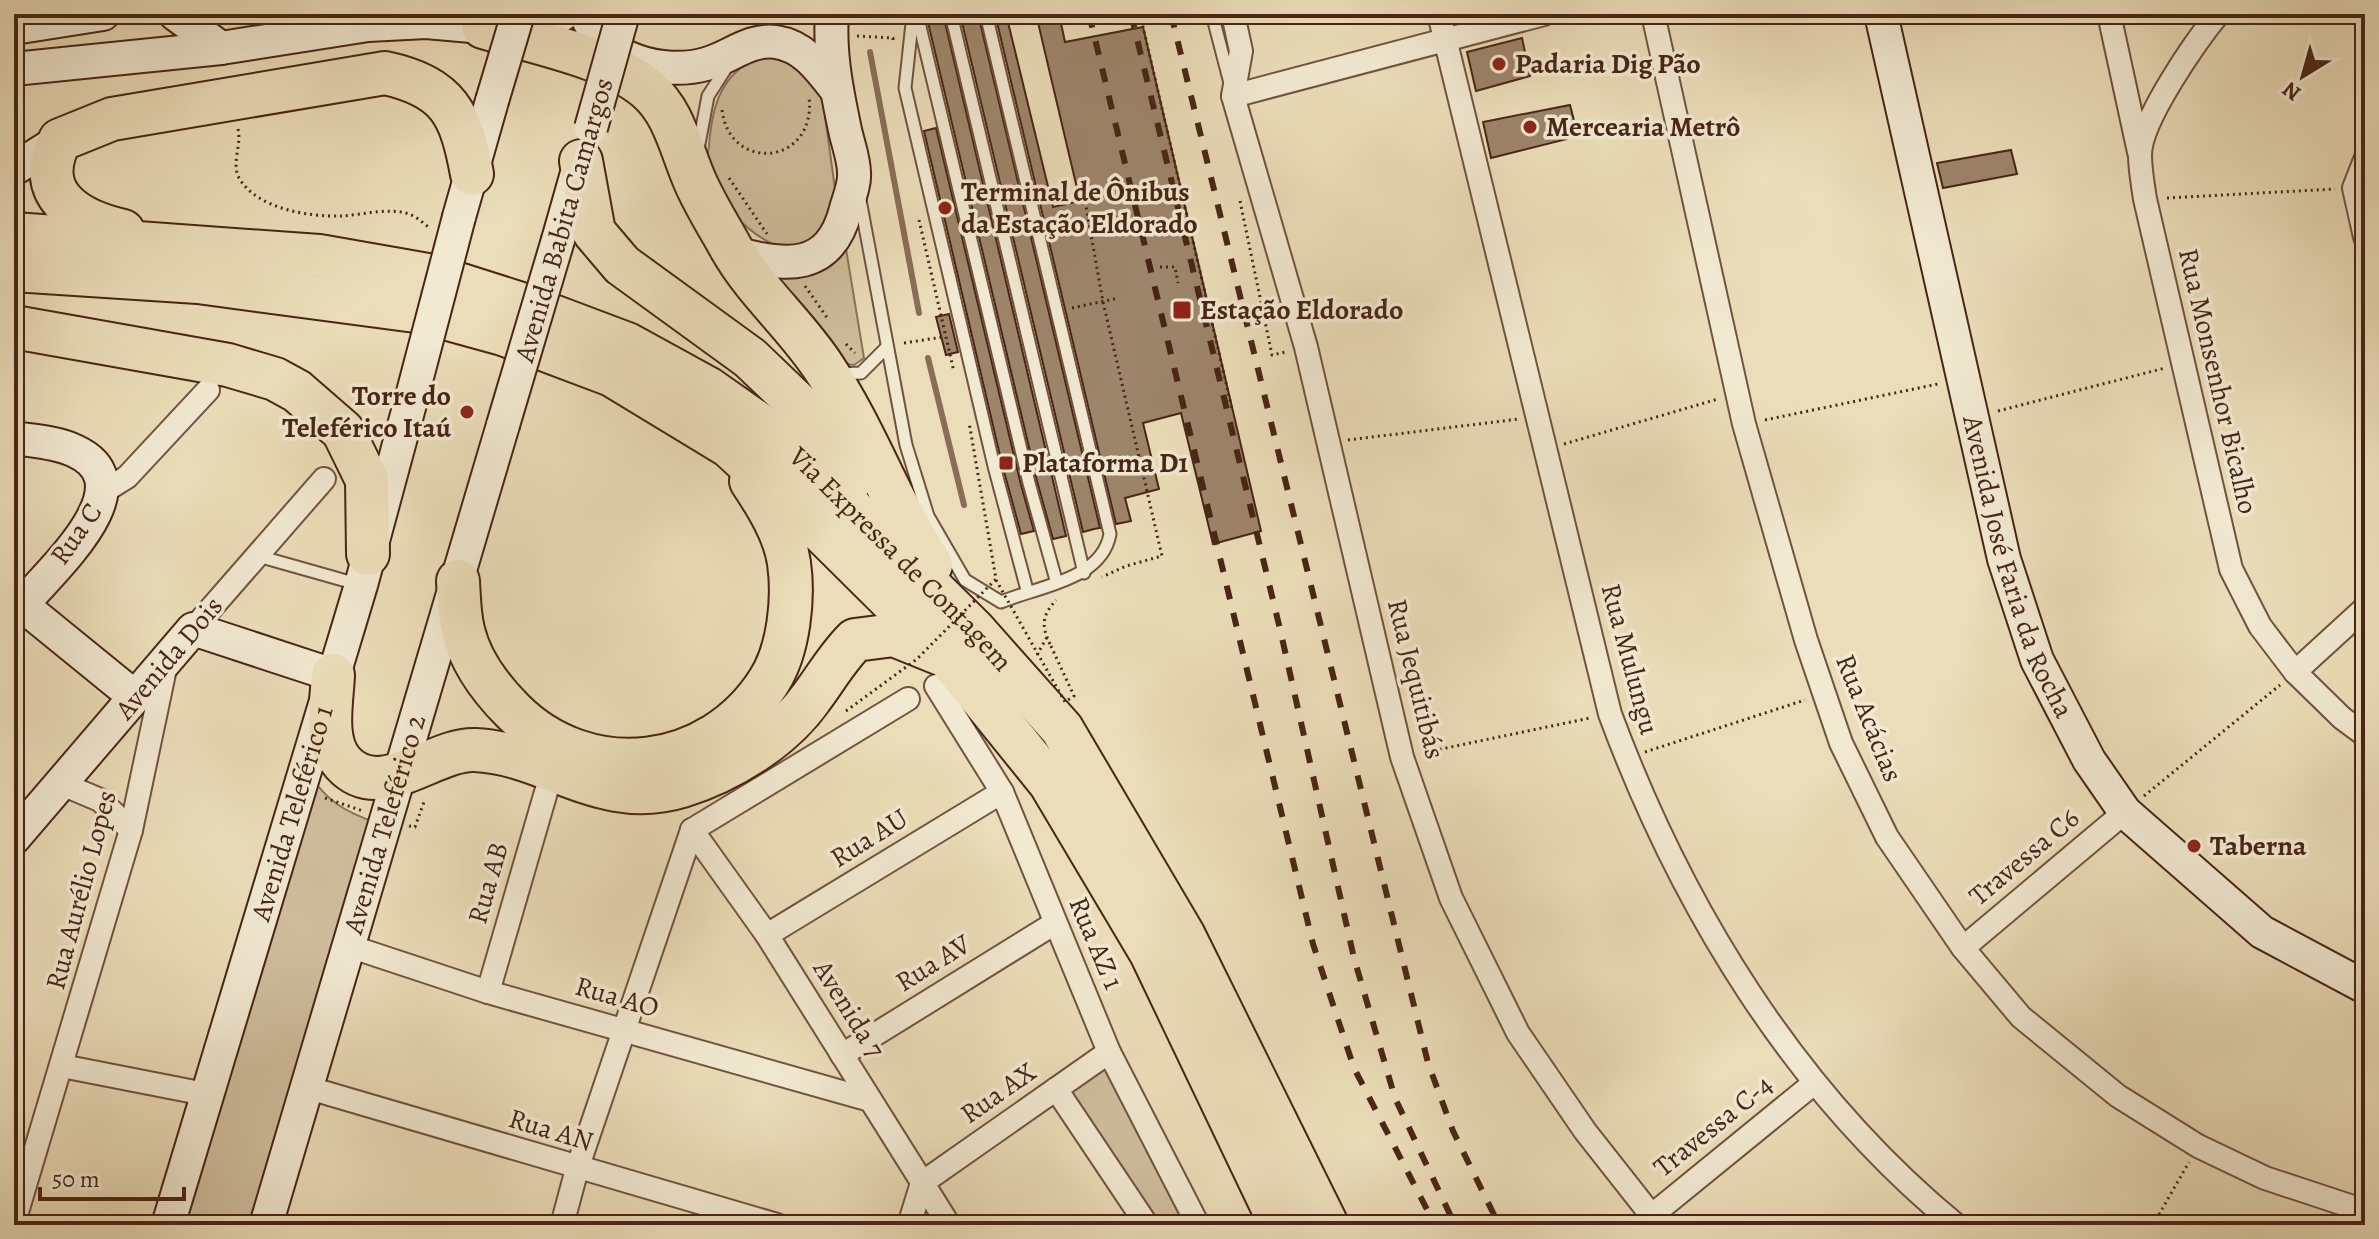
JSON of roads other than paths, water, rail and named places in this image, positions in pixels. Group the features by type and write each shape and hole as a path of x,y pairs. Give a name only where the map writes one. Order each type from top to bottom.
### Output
{"highway":[{"path":"500,21 614,69 644,86 661,102 711,178 734,253 842,356 865,436 901,519 953,658"},
{"path":"196,264 76,213 53,187 50,167 60,140 112,119 385,73 416,80 459,119 472,174"},
{"path":"586,145 594,232 622,265 750,358 798,404 893,551"},
{"path":"14,234 196,264"},
{"name":"Via Expressa de Contagem","path":"196,264 319,256 433,276 518,303 627,344 709,389 783,441 893,551 953,658 1062,729 1184,936 1327,1225"},
{"path":"14,270 196,264"},
{"name":"Via Expressa de Contagem","path":"196,264 423,312 503,334 612,375 729,446 953,658 1050,783 1151,953 1281,1225"},
{"path":"14,327 228,365 275,379 297,391 343,431 367,480 365,570"},
{"path":"458,581 463,631 489,687 529,727 563,748 614,761 661,757 703,742 745,713 771,679 790,604 789,561 771,510 729,446"},
{"path":"333,675 331,735 344,764 359,773 401,775 452,753 474,750 505,755 608,790 642,792 681,786 752,753 791,722 855,640 894,635 953,658"}],"main road":[{"path":"14,28 103,14"},
{"path":"175,14 221,48"},
{"path":"14,69 221,48 327,30 430,18 551,21 563,14"},
{"path":"586,14 607,43 632,60 658,68 707,64 738,48 773,41 799,49 823,92 855,174 842,225 832,244 810,258 790,264 734,253"},
{"name":"Avenida Babita Camargos","path":"503,425 623,14"},
{"path":"823,92 832,14"},
{"name":"Avenida José Faria da Rocha","path":"1881,14 2004,559 2037,660 2089,760 2125,812 2262,932 2365,987"},
{"path":"472,174 492,101 500,21"},
{"path":"14,54 55,22"},
{"path":"14,169 60,140"},
{"name":"Avenida Teleférico 1","path":"168,1225 365,570 411,400 446,224 472,174"},
{"name":"Avenida Teleférico 2","path":"266,1225 389,820 503,425"},
{"path":"14,438 81,454 100,476 103,492"},
{"name":"Rua C","path":"18,609 94,519 103,492"},
{"path":"18,609 135,697"},
{"path":"193,629 333,675"},
{"name":"Avenida Dois","path":"14,838 193,629"}],"street":[{"name":"Rua Jequitibás","path":"1233,14 1241,51 1233,96 1306,347 1402,757 1451,898 1518,1033 1585,1131 1655,1220"},
{"name":"Rua Mulungu","path":"1439,14 1610,714 1626,758 1694,906 1813,1084 1887,1162 1956,1225"},
{"path":"1233,96 1544,14"},
{"name":"Rua Acácias","path":"1653,14 1744,424 1841,743 1887,837 1963,948 2021,1017 2118,1096 2198,1146 2265,1178 2365,1211"},
{"name":"Rua Monsenhor Bicalho","path":"2109,14 2139,152 2145,199 2231,569 2260,626 2295,672 2342,718 2365,735"},
{"path":"2139,152 2177,70 2192,45 2218,14"},
{"path":"2365,160 2354,188 2365,237"},
{"name":"Rua C","path":"103,492 127,477 208,390"},
{"name":"Avenida Dois","path":"193,629 324,479"},
{"path":"2295,672 2365,608"},
{"name":"Rua AZ 1","path":"953,658 1002,792 1109,1052 1197,1225"},
{"name":"Rua Aurélio Lopes","path":"15,1217 131,830 167,662"},
{"path":"562,1225 577,1169 692,830 908,699"},
{"path":"62,784 100,800 131,830"},
{"name":"Rua AB","path":"488,992 546,792"},
{"name":"Rua AU","path":"767,935 1002,792"},
{"name":"Travessa C6","path":"1963,948 2125,812"},
{"name":"Avenida 7","path":"692,830 767,935 949,1225"},
{"name":"Rua AV","path":"842,1055 1055,923"},
{"name":"Rua AO","path":"349,946 488,992 870,1100"},
{"name":"Rua AX","path":"922,1183 1109,1052"},
{"path":"62,1066 205,1094"},
{"name":"Travessa C-4","path":"1655,1220 1813,1084"},
{"name":"Rua AN","path":"309,1088 577,1169 777,1225"},
{"path":"1056,1089 1147,1225"},
{"path":"909,1225 922,1183"}],"lane":[{"path":"915,14 1025,469 1056,580"},
{"path":"915,14 905,88 994,466 1027,590"},
{"path":"951,14 1084,573"},
{"path":"855,174 906,445 928,516 965,580 1001,602 1027,590 1084,573 1107,551 1110,534 986,14"},
{"name":"Rua Jequitibás","path":"1212,14 1233,96"},
{"path":"711,178 708,96 738,48"},
{"path":"842,356 842,375 861,373 886,348"},
{"path":"257,555 365,570"}],"waterway":[{"path":"870,52 919,313"},
{"path":"928,358 964,505"}],"railway":[{"path":"1089,14 1313,944 1354,1068 1435,1225"},
{"path":"1131,14 1280,629 1354,958 1395,1098 1455,1225"},
{"path":"1171,14 1428,1063 1453,1131 1499,1225"}],"place":[{"name":"Padaria Dig Pão","path":"1499,64"},
{"name":"Mercearia Metrô","path":"1530,127"},
{"name":"Terminal de Ônibus da Estação Eldorado","path":"945,208"},
{"name":"Estação Eldorado","path":"1182,310"},
{"name":"Torre do Teleférico Itaú","path":"467,412"},
{"name":"Plataforma D1","path":"1006,463"},
{"name":"Taberna","path":"2194,846"}]}
